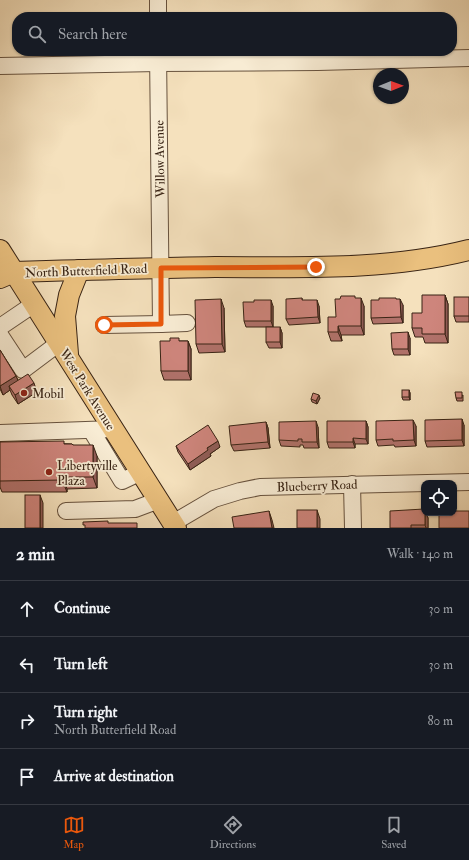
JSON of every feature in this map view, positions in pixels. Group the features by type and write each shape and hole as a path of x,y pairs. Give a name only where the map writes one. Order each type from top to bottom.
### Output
{"main road":[{"name":"West Park Avenue","path":"0,250 5,273 34,304 175,525"},
{"name":"North Butterfield Road","path":"5,273 161,268 316,267 381,264 420,260 469,250"},
{"path":"64,351 65,316 69,295 79,270"}],"street":[{"path":"158,0 158,12"},
{"path":"0,66 158,57 318,62 469,58"},
{"name":"Willow Avenue","path":"158,57 161,324"},
{"path":"0,327 34,304"},
{"path":"104,325 187,323"},
{"path":"0,335 23,370 64,351"},
{"path":"91,430 122,481 141,472"},
{"path":"0,433 114,430"},
{"name":"Blueberry Road","path":"175,525 214,499 240,490 260,486 469,482"},
{"path":"352,484 353,528"},
{"path":"66,511 135,509 158,500"}],"building":[{"path":"422,295 445,295 445,334 422,334 422,328 412,328 412,313 422,313"},
{"path":"341,296 355,296 355,298 361,298 361,326 338,326 338,332 328,332 328,317 336,317 335,299 340,299"},
{"path":"454,297 469,297 469,316 454,316"},
{"path":"302,298 302,300 317,300 318,317 286,319 286,299"},
{"path":"379,298 400,299 401,317 371,318 371,300 379,300"},
{"path":"221,299 222,344 196,344 195,300"},
{"path":"254,300 271,300 271,321 244,321 243,302 254,302"},
{"path":"266,327 280,327 280,342 266,342"},
{"path":"408,332 408,349 392,349 391,333"},
{"path":"170,338 179,338 179,341 188,341 188,371 161,371 160,341 170,341"},
{"path":"0,350 16,376 0,386"},
{"path":"28,374 34,383 15,395 9,386"},
{"path":"402,390 409,390 409,397 402,397"},
{"path":"455,392 462,392 462,398 456,398"},
{"path":"313,393 319,395 316,401 311,399"},
{"path":"462,419 462,440 425,441 425,420"},
{"path":"413,420 414,440 376,440 376,421"},
{"path":"316,421 317,442 302,442 302,439 298,439 298,441 279,440 279,422"},
{"path":"327,421 366,421 366,439 353,438 353,442 327,442"},
{"path":"266,422 268,442 231,445 229,426"},
{"path":"208,425 218,441 188,464 176,446"},
{"name":"Libertyville Plaza","path":"64,441 64,444 93,445 93,477 63,477 62,480 0,481 0,442"},
{"path":"25,495 40,495 40,528 25,528"},
{"path":"421,509 421,516 425,516 425,525 411,525 411,528 390,528 390,511"},
{"path":"297,510 317,510 317,528 297,528"},
{"path":"269,511 272,528 234,528 232,517"},
{"path":"457,511 469,511 469,528 439,528 439,516 457,516"},
{"path":"108,521 108,523 137,523 137,528 85,528 85,525 83,525 83,522"}],"place":[{"name":"Mobil","path":"24,393"},
{"name":"Libertyville Plaza","path":"49,472"}],"route":[{"path":"104,325 161,324 161,268 316,267"}]}
